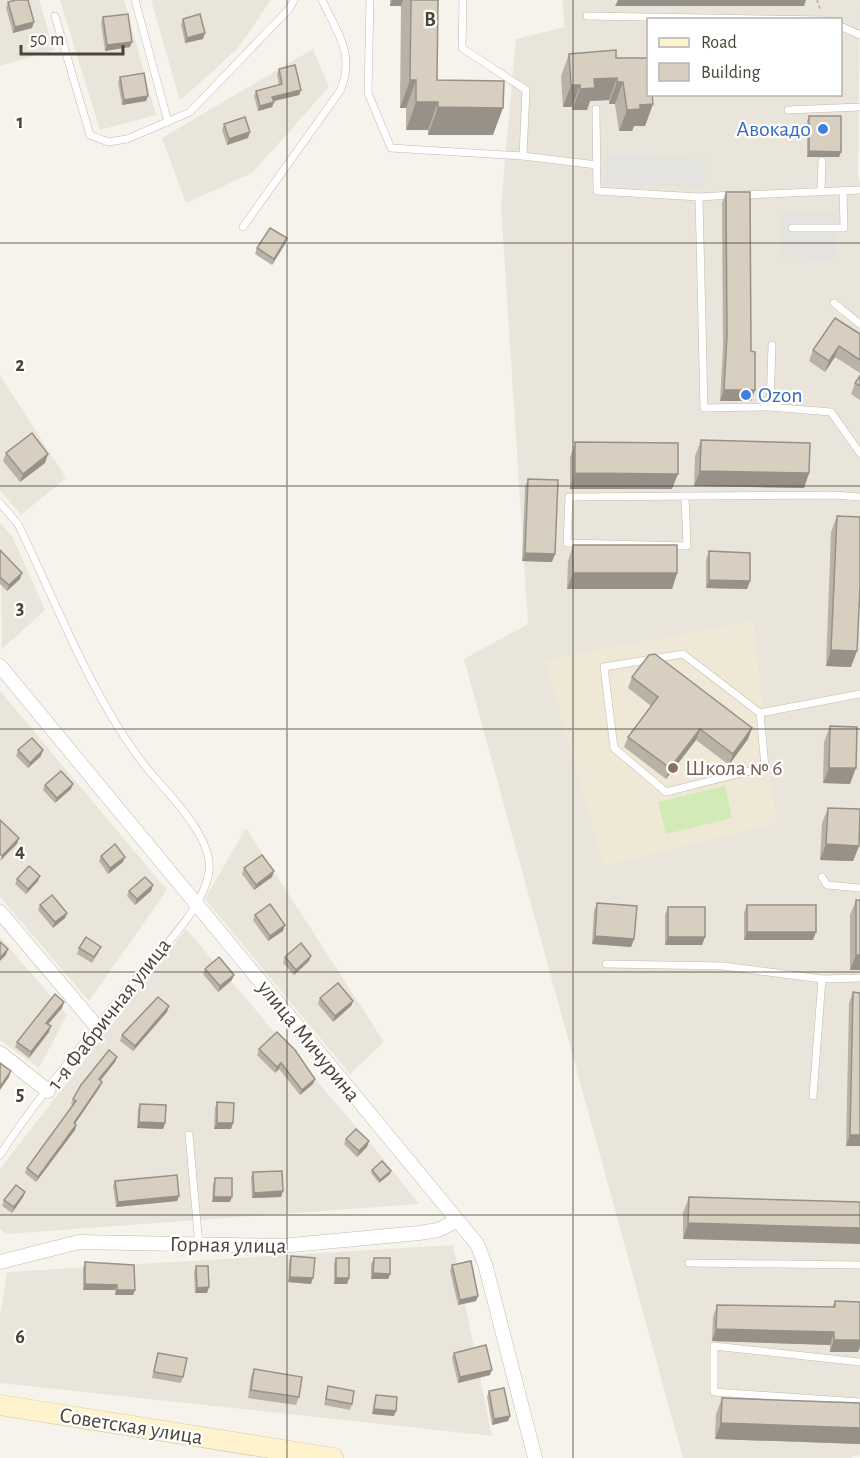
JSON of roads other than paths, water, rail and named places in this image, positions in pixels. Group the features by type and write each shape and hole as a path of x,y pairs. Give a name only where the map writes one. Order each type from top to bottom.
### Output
{"main road":[{"name":"Советская улица","path":"0,1405 333,1458"}],"street":[{"name":"улица Мичурина","path":"0,666 473,1239 482,1256 535,1458"},
{"path":"0,912 97,1027"},
{"path":"0,1053 48,1091"},
{"name":"Горная улица","path":"0,1262 79,1242 281,1246 350,1242 429,1232 456,1221"}],"lane":[{"path":"135,0 168,122"},
{"path":"55,16 90,135 108,142 127,139 190,112 290,9 294,0"},
{"path":"243,227 340,91 347,77 349,65 344,47 322,0"},
{"path":"370,0 368,93 391,148 523,156 597,165"},
{"path":"463,0 462,48 526,90 523,156"},
{"path":"587,16 706,18"},
{"path":"842,27 860,34"},
{"path":"788,110 860,106"},
{"path":"596,110 597,191 699,197 860,190"},
{"path":"821,191 822,161"},
{"path":"792,228 844,228 843,190"},
{"path":"699,197 705,408 770,407 831,412 860,453"},
{"path":"834,303 860,324"},
{"path":"770,407 772,345"},
{"path":"685,496 687,546 567,543 569,497 685,496 860,497"},
{"name":"1-я Фабричная улица","path":"0,503 18,524 85,664 124,735 139,758 182,809 206,848 209,869 197,902 97,1027 0,1155"},
{"path":"760,713 765,767 666,792 614,748 604,667 682,654 760,713 860,694"},
{"path":"822,877 827,885 860,888"},
{"path":"606,964 723,966 822,979 860,978"},
{"path":"813,1096 822,979"},
{"path":"189,1134 199,1245"},
{"path":"689,1263 860,1265"},
{"path":"860,1362 714,1346 714,1392 860,1402"}],"place":[{"name":"Авокадо","path":"823,129"},
{"name":"Ozon","path":"746,395"},
{"name":"Школа № 6","path":"673,768"}]}
